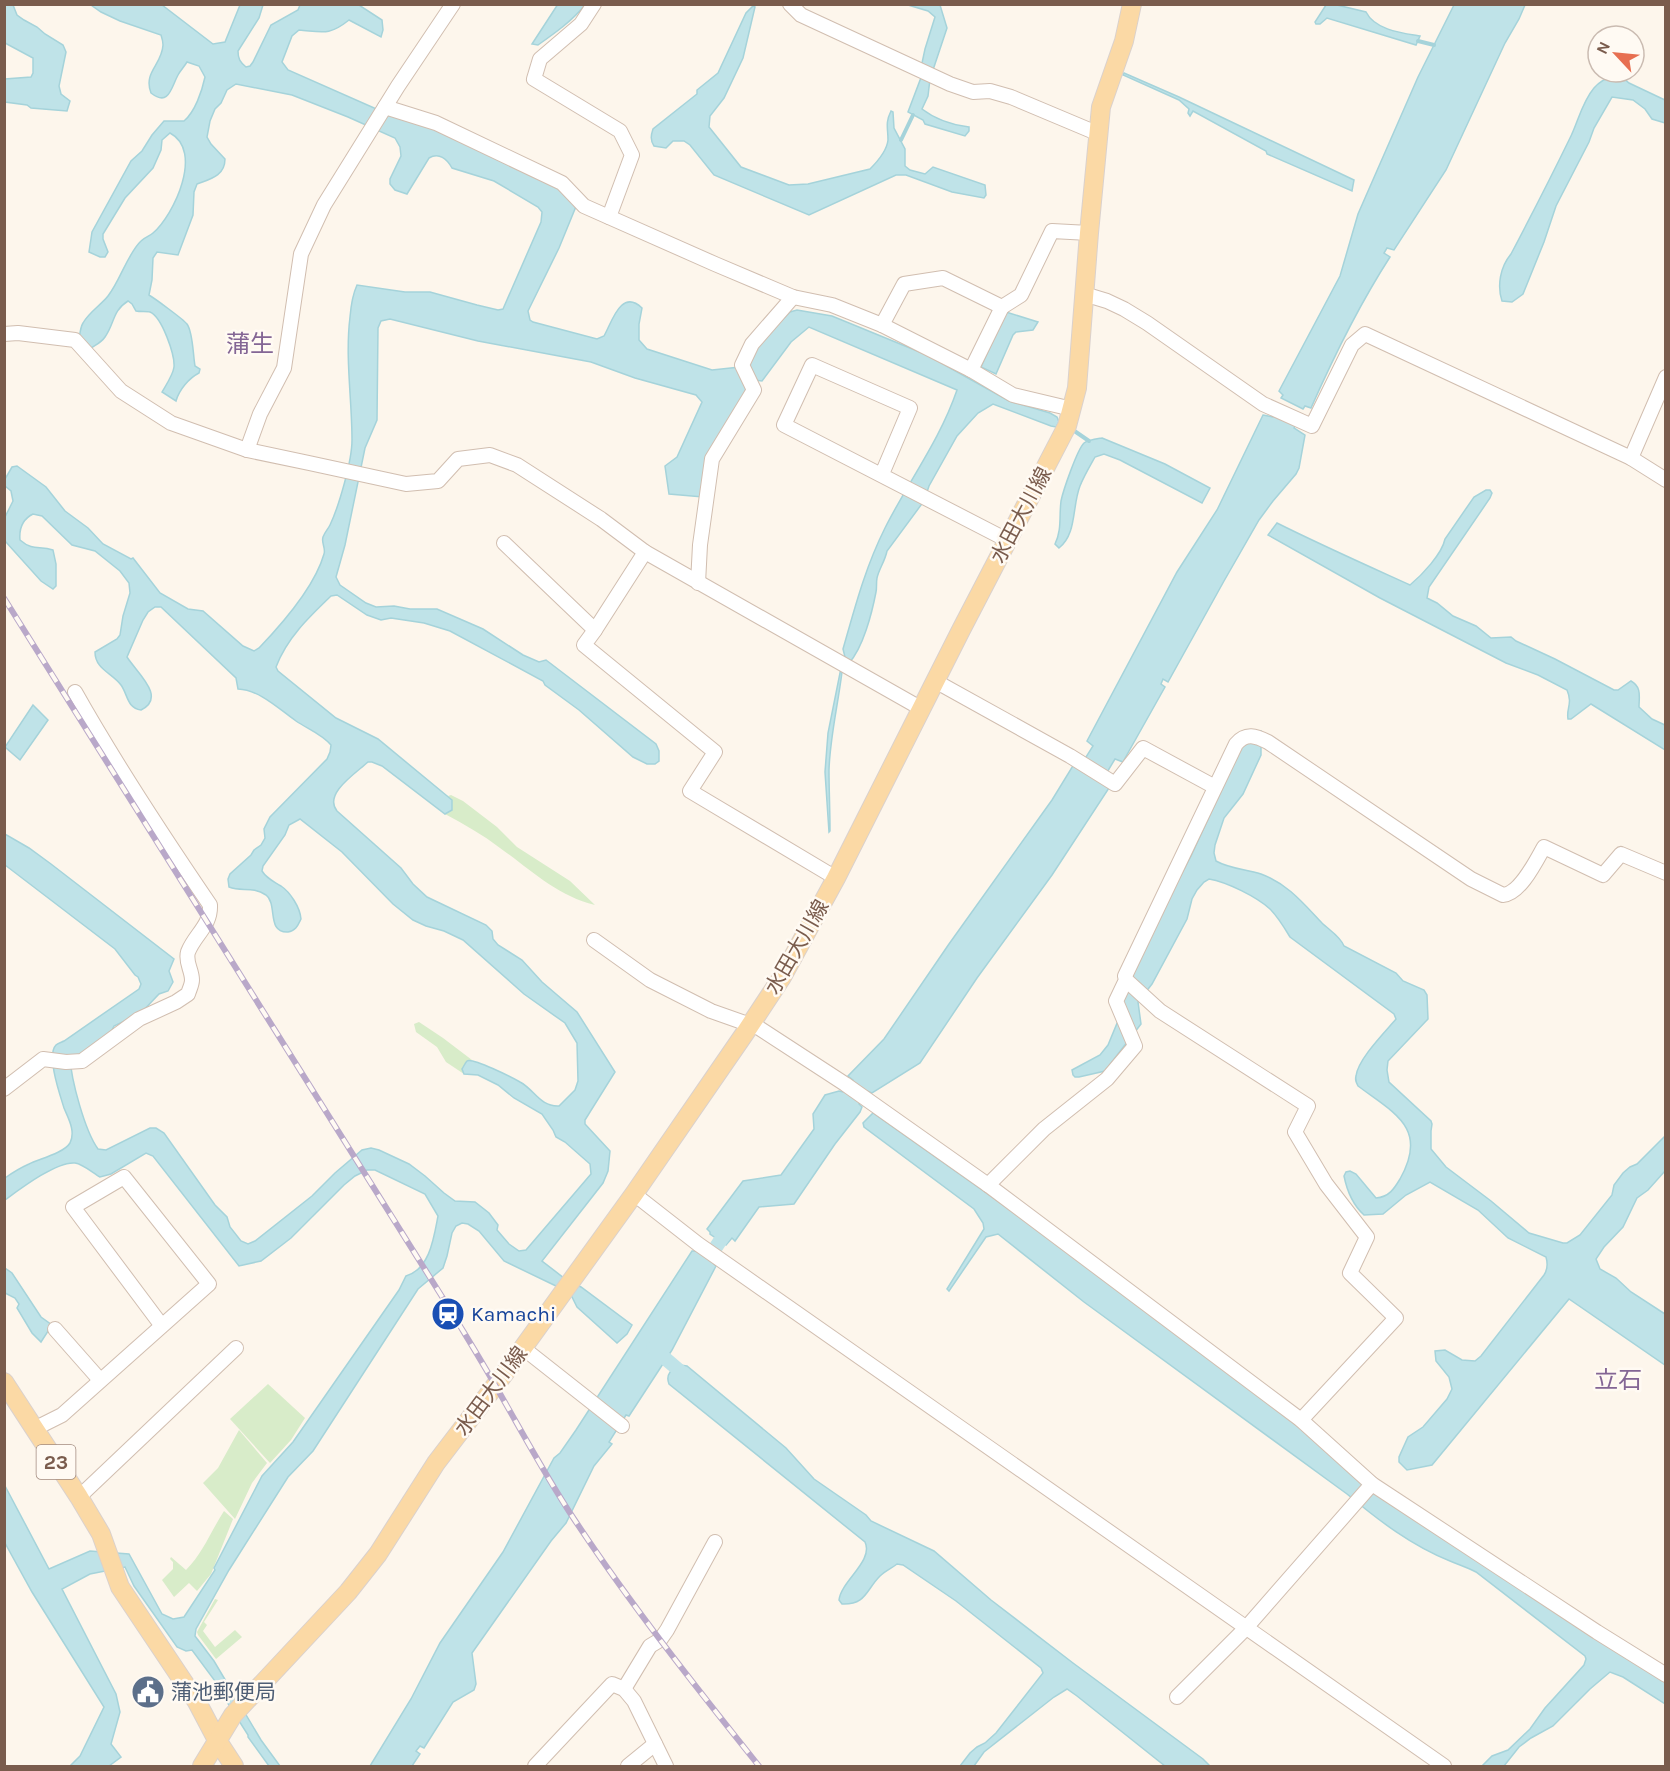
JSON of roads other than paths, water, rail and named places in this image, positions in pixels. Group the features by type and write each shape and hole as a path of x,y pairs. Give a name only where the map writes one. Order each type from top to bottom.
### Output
{"main road":[{"name":"水田大川線","path":"202,1767 238,1710 348,1592 378,1554 436,1463 523,1348 634,1194 751,1024 782,977 836,878 1067,426 1077,388 1101,107 1124,41 1132,4"},
{"name":"23","path":"4,1382 79,1497 100,1534 120,1587 197,1702 234,1767"}],"street":[{"path":"247,450 260,414 284,368 301,254 324,205 453,4"},
{"path":"594,4 581,24 540,59 534,79 620,131 632,155 609,217"},
{"path":"790,4 801,15 950,84 973,92 990,91 1011,97 1099,134"},
{"path":"385,107 436,123 562,183 584,206 609,217 793,297 832,305 882,325 971,370 1013,395 1072,409"},
{"path":"971,370 1002,307 1021,295 1052,231 1089,233"},
{"path":"882,325 904,284 944,278 1002,307"},
{"path":"1084,294 1107,301 1147,322 1263,404 1312,426 1352,345 1365,334 1631,458 1665,480"},
{"path":"698,583 700,544 712,459 754,390 742,365 752,344 793,297"},
{"path":"4,334 18,333 75,340 121,391 171,423 247,450 406,484 438,481 458,459 490,455 517,465 601,519 645,552 922,709"},
{"path":"882,474 910,408 813,365 784,425 1007,540"},
{"path":"1631,458 1665,377"},
{"path":"504,543 595,630"},
{"path":"645,552 584,645 715,752 690,790 836,878"},
{"path":"935,681 1070,756 1115,784 1143,748 1215,787"},
{"path":"4,1089 43,1059 66,1062 82,1061 139,1019 188,994 192,981 187,960 189,950 211,913 210,905 75,692"},
{"path":"988,1185 1044,1129 1107,1079 1135,1046 1116,1001 1126,980 1125,976 1215,787 1241,738 1249,735 1257,736 1471,879 1503,895 1508,895 1516,889 1544,847 1603,875 1621,854 1665,873"},
{"path":"594,940 650,980 711,1011 745,1024 751,1024 770,1034 845,1084 988,1185 1300,1420 1372,1484 1665,1675"},
{"path":"1126,980 1160,1011 1308,1106 1295,1132 1326,1184 1367,1237 1350,1273 1396,1318 1300,1420"},
{"path":"34,1429 62,1415 100,1380 162,1326 209,1284 124,1177 73,1207 162,1326"},
{"path":"634,1194 698,1244 1444,1767"},
{"path":"56,1329 100,1380"},
{"path":"79,1497 236,1347"},
{"path":"523,1348 622,1426"},
{"path":"1177,1697 1245,1629 1372,1484"},
{"path":"624,1689 650,1646 660,1640 667,1630 715,1542"},
{"path":"535,1767 612,1684 624,1689 634,1701 666,1767"},
{"path":"628,1767 655,1744"}],"water":[{"path":"5,4 13,5 17,15 63,45 66,52 59,86 61,94 70,101 67,111 31,108 27,105 5,102 5,79 31,77 33,58 5,43"},
{"path":"558,4 585,5 551,36 538,45 532,44"},
{"path":"91,5 162,5 213,44 225,42 240,5 263,5 259,18 238,51 242,64 246,67 253,62 271,25 298,10 300,5 359,5 382,20 381,37 349,20 331,31 299,30 292,36 282,62 288,70 390,115 415,119 560,180 577,204 559,248 528,311 530,320 533,322 597,339 604,336 623,304 635,303 642,308 639,340 647,349 712,370 740,367 756,346 790,312 797,310 832,316 927,355 1009,401 1050,413 1057,417 1059,422 1056,427 1051,426 993,404 978,413 957,436 929,486 924,501 887,551 877,578 866,630 859,649 849,663 844,661 843,649 872,558 894,511 942,426 957,390 809,327 791,342 762,381 754,380 748,384 703,497 669,494 665,466 677,457 702,402 696,395 635,378 591,362 478,341 390,319 381,321 378,328 377,420 365,448 336,577 340,585 366,603 376,607 437,609 483,629 523,655 539,662 546,660 656,744 659,761 655,764 647,764 633,757 543,681 450,631 424,623 391,618 381,620 367,615 337,595 331,596 299,628 276,667 336,718 378,739 452,800 452,810 445,814 382,766 368,762 337,791 334,804 337,811 401,868 427,897 486,925 492,931 493,939 498,945 522,960 542,982 577,1012 615,1072 585,1120 585,1124 610,1151 608,1171 603,1183 542,1261 632,1325 627,1334 617,1343 577,1307 572,1297 556,1286 504,1261 479,1231 468,1224 462,1223 456,1226 443,1268 418,1289 313,1451 288,1477 229,1570 196,1629 195,1636 214,1661 261,1740 280,1766 269,1766 248,1737 218,1685 192,1650 186,1651 177,1647 134,1586 125,1567 90,1574 62,1589 116,1694 120,1712 111,1744 121,1757 109,1766 70,1766 80,1756 104,1707 32,1592 5,1543 4,1484 49,1569 90,1551 129,1554 162,1614 173,1619 184,1617 215,1570 262,1476 293,1442 399,1290 406,1276 421,1267 430,1251 438,1216 425,1194 375,1170 367,1170 344,1185 291,1238 261,1261 239,1266 153,1156 146,1153 111,1174 100,1177 75,1163 59,1166 5,1200 5,1178 62,1150 67,1147 72,1138 71,1125 53,1066 53,1050 56,1045 139,989 141,984 115,949 5,865 5,834 51,864 174,959 169,971 173,982 168,991 159,994 141,1013 114,1026 109,1036 85,1053 70,1057 76,1091 88,1130 98,1149 106,1150 150,1128 156,1128 164,1133 215,1205 227,1217 230,1227 241,1241 248,1244 312,1196 362,1150 371,1148 409,1164 455,1201 475,1202 489,1213 498,1225 497,1230 509,1244 519,1251 526,1250 591,1174 590,1164 556,1137 542,1114 514,1098 498,1085 478,1075 464,1074 462,1069 467,1061 484,1065 525,1085 547,1104 559,1106 575,1090 578,1081 577,1043 565,1023 524,994 463,940 413,920 393,904 342,852 300,819 289,825 262,871 294,900 301,919 295,929 288,932 277,928 266,895 229,887 230,874 261,845 265,838 264,829 270,817 327,759 331,745 262,696 238,689 236,678 161,607 155,607 148,612 127,657 143,677 151,692 148,705 141,710 133,707 121,685 98,663 95,652 120,635 130,593 129,583 120,571 95,551 72,545 42,516 33,514 22,525 20,540 33,547 53,550 56,564 56,586 53,589 41,581 5,541 5,517 13,501 11,491 5,486 5,479 12,467 17,466 46,487 65,511 88,528 103,544 133,558 160,593 188,609 203,611 243,646 254,651 287,616 306,591 320,566 324,554 323,537 334,517 344,483 352,440 348,363 349,332 352,301 357,285 405,292 430,292 498,310 503,309 541,222 542,212 538,207 494,181 452,168 445,159 439,156 429,158 407,194 395,190 390,184 390,179 401,156 400,147 395,138 292,95 236,84 227,90 221,103 215,109 207,137 225,159 224,165 216,176 197,184 194,192 193,215 178,255 157,252 153,258 149,295 187,324 192,338 195,366 200,369 199,373 182,389 176,401 162,392 172,373 174,361 163,328 155,315 150,312 136,311 128,301 116,313 108,332 100,342 90,349 79,340 81,327 108,296 136,246 161,224 177,198 185,168 185,154 180,142 170,133 162,140 161,150 153,168 125,198 103,234 108,252 105,257 89,252 92,232 131,161 142,151 164,121 184,121 188,117 198,101 205,77 199,66 187,62 169,94 162,98 157,97 151,93 149,79 162,52 161,35 120,21"},
{"path":"908,5 940,5 947,28 930,79 928,96 922,109 944,121 969,127 965,136 925,124 923,120 908,112 925,67 922,63 935,17 928,11"},
{"path":"1326,5 1337,5 1366,12 1382,27 1420,36 1416,45 1327,18 1320,24 1316,24 1315,22"},
{"path":"1454,5 1525,5 1446,170 1394,250 1387,248 1384,253 1390,257 1348,331 1311,408 1305,406 1303,409 1281,398 1283,395 1279,391 1340,276 1358,214 1418,77"},
{"path":"753,6 755,7 743,58 724,98 710,116 709,127 741,167 789,185 808,184 870,169 886,148 887,122 891,111 894,128 905,149 905,166 910,170 925,174 933,167 985,185 984,198 952,192 906,175 896,175 809,215 714,175 690,145 684,141 673,141 666,148 654,146 651,138 653,129 697,94 697,90 718,73 746,13"},
{"path":"1124,73 1354,180 1352,191 1267,154 1266,151 1193,111 1190,116 1189,109 1179,100 1123,75"},
{"path":"1598,84 1631,84 1665,100 1665,123 1652,119 1645,109 1633,100 1612,97 1594,128 1556,206 1523,294 1512,302 1502,301 1500,283 1504,265 1556,167 1586,99"},
{"path":"1006,312 1038,322 1033,330 1016,332 1013,335 996,374 981,367"},
{"path":"1263,415 1273,417 1274,415 1295,426 1294,428 1305,435 1299,468 1259,520 1168,682 1163,679 1161,684 1165,687 1123,762 1115,759 1103,779 1110,783 1109,788 1052,875 977,978 920,1063 872,1093 867,1091 859,1104 862,1107 860,1112 794,1204 759,1207 735,1241 732,1238 726,1245 710,1234 707,1229 743,1181 781,1175 814,1129 813,1114 825,1095 843,1092 853,1080 848,1076 884,1039 1052,800 1074,764 1081,765 1093,746 1087,741 1177,572 1217,510"},
{"path":"1102,438 1165,464 1210,488 1202,503 1104,454 1095,457 1083,479 1069,535 1059,548 1055,544 1061,501 1074,462 1084,443"},
{"path":"1486,490 1492,493 1490,498 1429,587 1427,598 1453,616 1476,626 1491,638 1511,637 1614,690 1618,690 1631,681 1635,683 1638,689 1639,707 1652,719 1665,725 1665,750 1591,704 1568,719 1567,690 1538,675 1506,663 1380,598 1268,535 1277,523 1410,585 1436,558 1445,539 1474,497"},
{"path":"841,668 829,770 829,832 825,772 828,733"},
{"path":"33,705 48,720 20,760 5,747"},
{"path":"1261,731 1261,755 1243,794 1224,818 1215,845 1216,861 1271,878 1301,901 1337,936 1344,946 1396,973 1403,981 1424,990 1427,995 1428,1019 1388,1061 1387,1070 1389,1082 1431,1121 1431,1149 1446,1167 1529,1233 1567,1243 1580,1235 1612,1195 1614,1185 1623,1173 1637,1164 1665,1136 1665,1171 1648,1190 1637,1198 1623,1227 1596,1259 1600,1269 1665,1314 1665,1365 1569,1299 1432,1465 1407,1470 1399,1462 1399,1457 1408,1437 1423,1427 1447,1399 1452,1389 1449,1377 1436,1361 1435,1351 1445,1350 1462,1360 1475,1361 1544,1275 1547,1264 1546,1257 1508,1238 1478,1210 1430,1182 1406,1195 1383,1214 1364,1215 1354,1202 1345,1182 1346,1172 1356,1174 1376,1198 1381,1197 1388,1194 1400,1179 1411,1147 1409,1134 1395,1114 1358,1086 1356,1080 1358,1069 1367,1054 1396,1019 1394,1014 1290,937 1276,915 1264,904 1233,887 1209,879 1197,890 1187,919 1152,984 1138,1002 1141,1024 1105,1071 1079,1077 1073,1075 1072,1070 1100,1055 1108,1045 1120,1016 1126,989 1248,733"},
{"path":"873,1113 1050,1238 1360,1471 1665,1678 1665,1704 1623,1677 1610,1672 1553,1726 1519,1747 1504,1766 1482,1766 1492,1756 1508,1750 1530,1729 1545,1708 1584,1665 1585,1656 1476,1572 1422,1548 1383,1523 1347,1494 1084,1302 998,1234 986,1237 949,1291 947,1289 984,1229 983,1223 974,1209 864,1127 863,1123"},
{"path":"692,1251 698,1251 715,1259 713,1263 716,1266 672,1350 629,1416 626,1415 609,1442 612,1444 594,1466 566,1523 472,1653 476,1684 474,1690 453,1702 424,1748 420,1746 416,1751 420,1754 412,1766 370,1766 411,1699 440,1643 503,1552 554,1458 576,1430"},
{"path":"5,1268 12,1273 41,1317 52,1325 41,1342 32,1333 17,1308 19,1304 15,1298 5,1293"},
{"path":"680,1365 687,1366 786,1448 814,1479 866,1515 871,1521 934,1551 991,1600 1210,1766 1165,1766 1067,1689 984,1752 974,1766 960,1766 970,1753 996,1733 1043,1673 1041,1668 956,1601 903,1565 897,1564 882,1574 861,1599 850,1604 842,1604 839,1600 841,1593 865,1556 867,1549 865,1542 669,1384 670,1372"}],"waterway":[{"path":"1418,41 1434,45"},
{"path":"901,140 913,115"},
{"path":"1073,430 1089,441"},
{"path":"706,1262 730,1226"},
{"path":"653,1348 688,1378"}],"railway":[{"path":"4,598 451,1311 574,1519 641,1614 759,1766"}],"place":[{"name":"Kamachi","path":"448,1314"},
{"name":"蒲池郵便局","path":"148,1692"}],"district":[{"name":"蒲生","path":"250,344"},
{"name":"立石","path":"1618,1380"}]}
